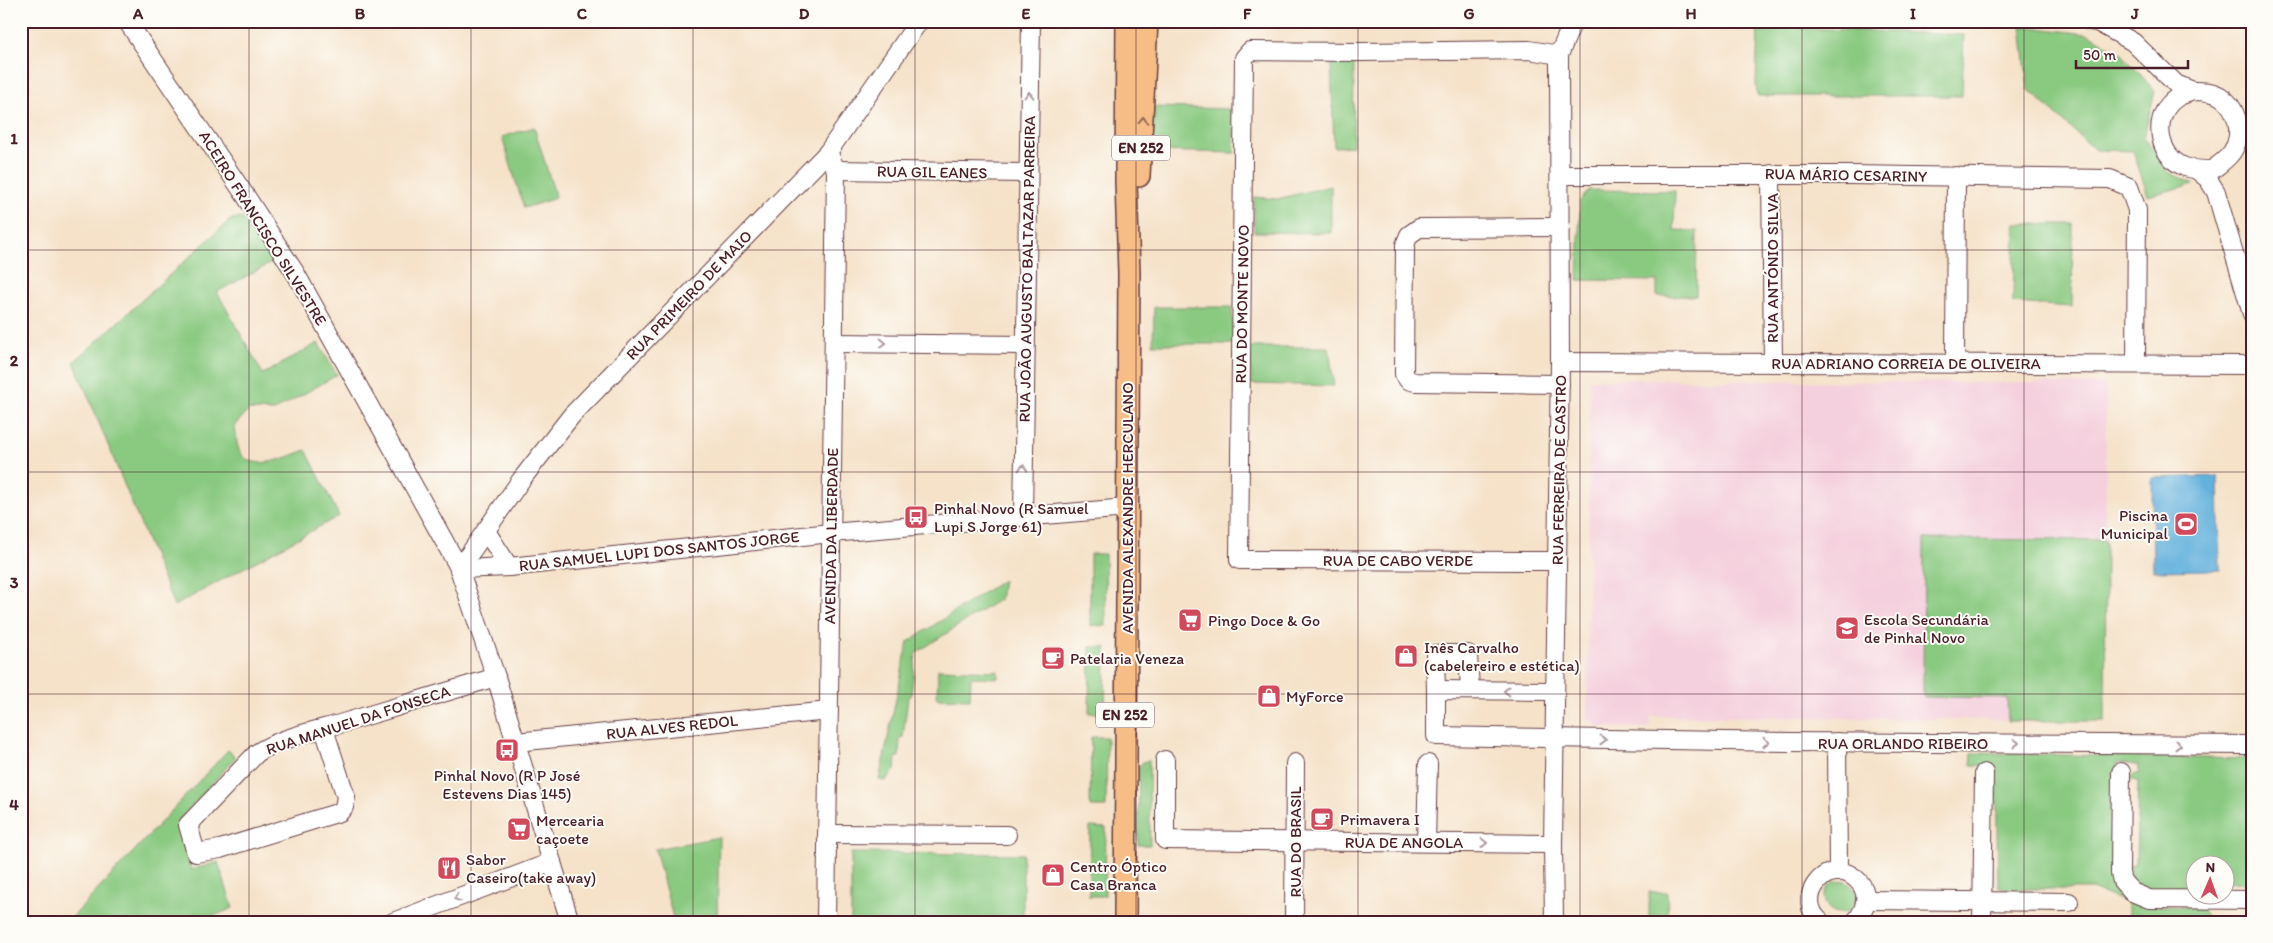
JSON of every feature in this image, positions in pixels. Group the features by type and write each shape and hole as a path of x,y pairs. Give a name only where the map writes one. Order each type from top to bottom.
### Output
{"main road":[{"name":"AVENIDA ALEXANDRE HERCULANO","path":"1125,922 1129,274 1126,181 1127,21"},
{"name":"AVENIDA ALEXANDRE HERCULANO","path":"1129,274 1138,192 1147,21"}],"street":[{"name":"ACEIRO FRANCISCO SILVESTRE","path":"127,21 296,274 459,569 496,677 570,922"},
{"name":"RUA PRIMEIRO DE MAIO","path":"459,569 542,452 572,415 828,152 919,21"},
{"name":"RUA JOÃO AUGUSTO BALTAZAR PARREIRA","path":"1023,516 1031,21"},
{"name":"RUA FERREIRA DE CASTRO","path":"1554,922 1553,844 1560,384 1561,175 1559,55 1573,21"},
{"path":"2090,21 2096,22 2133,42 2161,72 2176,84 2193,91 2207,92 2219,96 2244,120 2216,192"},
{"name":"RUA DO MONTE NOVO","path":"1240,560 1244,58 1250,51 1530,50 1559,55"},
{"path":"2161,72 2168,90 2168,106"},
{"path":"2193,91 2178,97 2168,106 2162,117 2161,141 2172,159 2184,166 2197,170 2212,170 2252,136"},
{"name":"AVENIDA DA LIBERDADE","path":"826,922 836,170 828,152"},
{"name":"RUA GIL EANES","path":"836,170 1028,173"},
{"path":"2197,170 2208,179 2216,192 2252,314"},
{"name":"RUA MÁRIO CESARINY","path":"1561,175 1771,174 2110,179 2129,187 2137,210 2136,364"},
{"name":"RUA ANTÓNIO SILVA","path":"1771,174 1773,362"},
{"path":"1955,363 1956,176"},
{"path":"1560,227 1419,228 1409,235 1405,245 1404,374 1408,380 1415,382 1560,384"},
{"path":"834,343 1025,345"},
{"name":"RUA ADRIANO CORREIA DE OLIVEIRA","path":"1560,362 2252,365"},
{"name":"RUA SAMUEL LUPI DOS SANTOS JORGE","path":"459,569 509,567 831,532 1127,508"},
{"path":"486,531 509,567"},
{"name":"RUA DE CABO VERDE","path":"1240,560 1557,561"},
{"path":"1470,690 1468,654 1435,654 1436,690 1555,691"},
{"name":"RUA MANUEL DA FONSECA","path":"324,729 346,796 344,807 340,812 220,849 196,853 188,825 257,753 274,744 496,677"},
{"name":"RUA ORLANDO RIBEIRO","path":"1436,690 1436,736 1555,739 2252,745"},
{"name":"RUA ALVES REDOL","path":"516,742 829,712"},
{"path":"1837,742 1838,872"},
{"name":"RUA DE ANGOLA","path":"1166,760 1165,840 1553,844"},
{"name":"RUA DO BRASIL","path":"1294,922 1295,763"},
{"path":"1426,842 1428,764"},
{"path":"2121,772 2120,873 2122,881 2132,892 2149,899 2252,900"},
{"path":"1982,922 1984,773"},
{"path":"827,834 1006,835"},
{"path":"392,922 552,862"},
{"path":"1821,922 1811,910 1810,895 1813,886 1828,873 1838,872 1852,876 1860,882 1864,890 1866,900 1862,914 1855,922"},
{"path":"1866,900 2068,902"}],"shaded area":[{"name":"Escola Secundária de Pinhal Novo","path":"1590,379 2106,384 2105,721 1651,716 1650,728 1599,727 1587,718"}],"green space":[{"path":"1758,26 1964,35 1962,96 1757,96"},
{"path":"2021,26 2088,34 2121,53 2155,91 2144,137 2168,172 2194,184 2148,196 2133,151 2095,150 2028,89"},
{"path":"1331,64 1354,64 1353,146 1334,147"},
{"path":"1154,107 1233,109 1235,153 1153,151"},
{"path":"534,127 556,198 524,208 502,137"},
{"path":"1331,186 1331,233 1254,232 1254,197 1277,199"},
{"path":"1589,190 1675,191 1674,230 1697,231 1696,296 1657,296 1657,281 1578,280 1580,201"},
{"path":"243,219 273,262 217,292 263,374 318,343 337,375 274,411 249,410 235,425 240,452 253,462 262,463 272,462 306,450 339,516 174,606 74,362 230,220"},
{"path":"2015,224 2073,224 2072,307 2013,303"},
{"path":"1154,307 1232,307 1234,344 1153,344"},
{"path":"1250,347 1329,347 1334,386 1251,384"},
{"path":"1924,539 2106,540 2105,721 2008,721 2007,698 1923,697"},
{"path":"1090,554 1105,554 1106,626 1090,625"},
{"path":"1003,580 1000,599 916,653 911,696 908,698 903,737 900,738 899,757 896,757 895,770 885,781 879,780 908,642"},
{"path":"1090,647 1106,647 1105,713 1089,713"},
{"path":"938,669 998,671 998,678 971,677 970,699 937,698"},
{"path":"1091,737 1107,737 1106,807 1090,807"},
{"path":"228,750 236,757 177,822 191,870 218,862 233,908 199,922 68,922"},
{"path":"1972,753 2252,759 2252,889 2247,892 2243,882 2236,882 2236,856 2186,856 2186,892 2154,892 2131,879 2130,866 2136,864 2138,781 2130,780 2130,776 2139,773 2139,765 2116,763 2116,876 2122,890 2133,904 2202,908 2211,922 2128,922 2128,903 2092,889 2006,889 1998,886 1996,766 1971,765"},
{"path":"1149,760 1150,845 1138,845 1139,767 1143,762"},
{"path":"1090,827 1106,828 1105,896 1089,896"},
{"path":"719,837 717,922 674,922 655,849"},
{"path":"851,853 1023,854 1023,922 851,922"},
{"path":"1840,881 1846,882 1851,886 1855,891 1855,903 1851,908 1846,912 1840,913 1834,912 1829,908 1825,903 1824,897 1825,891 1829,886 1834,882"},
{"path":"1649,892 1667,892 1668,922 1649,922"}],"water":[{"name":"Piscina Municipal","path":"2218,476 2220,570 2153,571 2152,478"}],"place":[{"name":"Pinhal Novo (R Samuel Lupi S Jorge 61)","path":"916,517"},
{"name":"Piscina Municipal","path":"2186,524"},
{"name":"Pingo Doce & Go","path":"1190,620"},
{"name":"Escola Secundária de Pinhal Novo","path":"1847,628"},
{"name":"Inês Carvalho (cabelereiro e estética)","path":"1406,656"},
{"name":"Patelaria Veneza","path":"1053,658"},
{"name":"MyForce","path":"1269,696"},
{"name":"Pinhal Novo (R P José Estevens Dias 145)","path":"507,750"},
{"name":"Primavera I","path":"1322,819"},
{"name":"Mercearia caçoete","path":"519,829"},
{"name":"Sabor Caseiro(take away)","path":"449,868"},
{"name":"Centro Óptico Casa Branca","path":"1053,875"}]}
